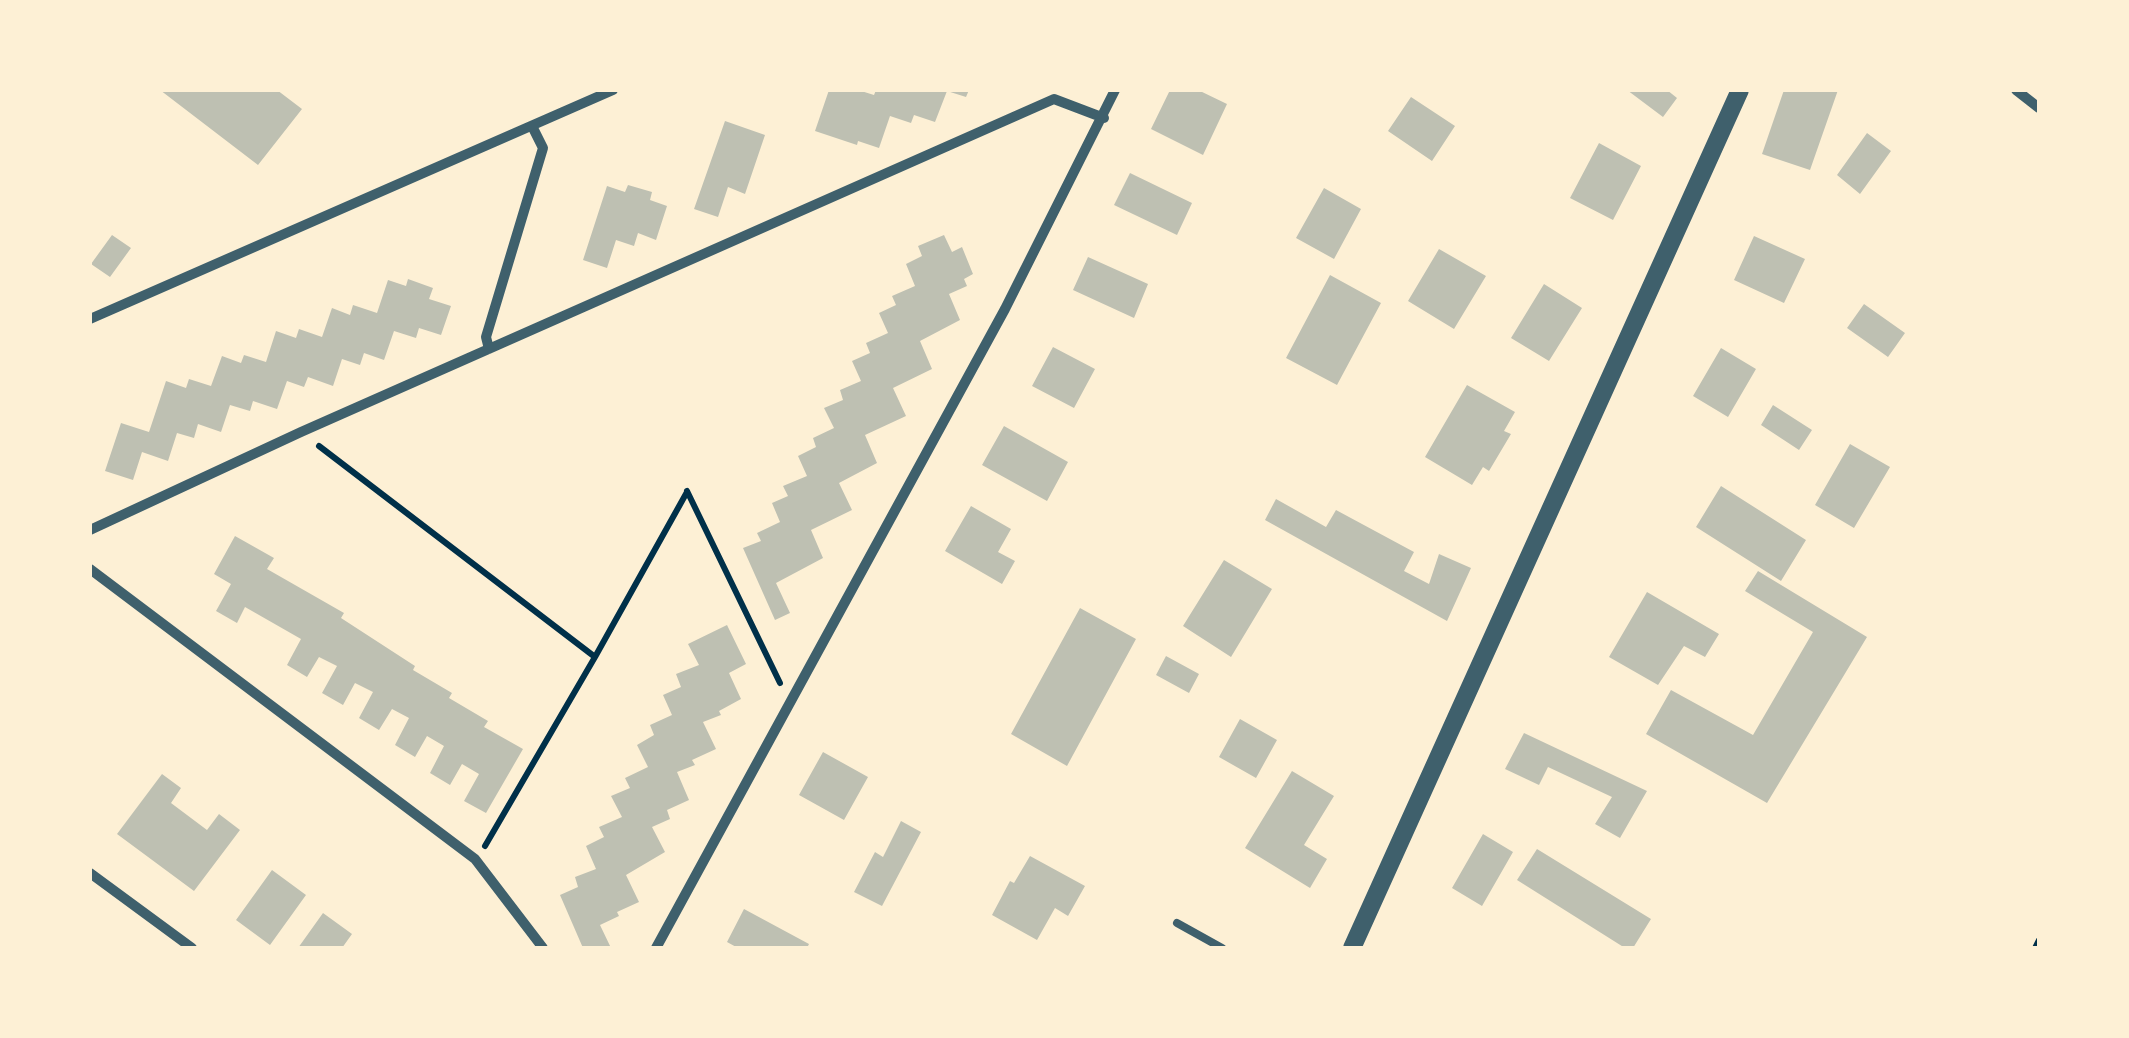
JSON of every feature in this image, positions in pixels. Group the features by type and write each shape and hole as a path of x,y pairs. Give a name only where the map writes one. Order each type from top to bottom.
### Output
{"street":[{"path":"90,320 613,90"},
{"path":"656,948 1006,309 1115,90"},
{"path":"1352,948 1740,90"},
{"path":"2016,90 2039,108"},
{"path":"90,530 301,432 1054,98 1104,118"},
{"path":"489,348 486,336 544,148 532,126"},
{"path":"90,569 475,859 543,948"},
{"path":"90,873 192,948"}],"lane":[{"path":"1177,923 1222,948"}],"path":[{"path":"301,432 596,657"},
{"path":"475,859 494,835 687,491 780,684 796,692"},
{"path":"2034,948 2039,940"}],"building":[{"path":"160,90 277,90 302,109 258,165"},
{"path":"829,90 858,90 874,95 876,90 969,90 966,97 947,91 935,122 914,115 911,123 890,116 879,148 815,131"},
{"path":"1170,90 1198,90 1227,104 1203,155 1151,129"},
{"path":"1627,90 1667,90 1677,98 1663,117"},
{"path":"1784,90 1838,90 1810,170 1762,154"},
{"path":"1411,97 1455,126 1432,161 1388,131"},
{"path":"725,121 765,135 745,194 728,187 718,217 694,209"},
{"path":"1867,133 1891,151 1860,194 1837,175"},
{"path":"1599,143 1641,166 1613,220 1570,198"},
{"path":"1130,173 1192,203 1177,235 1114,205"},
{"path":"628,185 652,192 650,200 667,206 656,240 638,233 634,246 616,240 607,268 583,260 607,186 625,192"},
{"path":"1324,188 1361,209 1334,259 1296,238"},
{"path":"112,235 131,248 110,277 91,264"},
{"path":"944,235 952,252 962,247 973,274 964,279 967,286 949,294 960,320 920,341 932,369 893,388 906,416 865,435 877,463 839,483 852,510 811,530 823,558 776,583 790,613 775,620 743,548 761,541 757,533 780,522 772,503 788,496 783,486 807,476 798,456 816,447 813,438 834,428 824,408 843,400 840,390 861,381 852,361 870,353 866,343 888,333 879,313 896,305 892,296 915,286 906,264 922,256 918,246"},
{"path":"1754,236 1805,259 1784,303 1734,280"},
{"path":"1439,249 1486,276 1454,329 1408,301"},
{"path":"1088,257 1148,284 1134,318 1073,290"},
{"path":"1330,275 1381,303 1337,385 1286,358"},
{"path":"408,279 433,288 429,299 451,306 441,335 419,328 416,338 394,331 384,360 364,353 360,365 342,359 333,386 308,377 304,387 287,381 277,409 253,401 250,411 230,405 221,432 198,424 194,438 177,433 168,461 142,452 133,480 105,471 121,423 149,432 166,381 186,388 189,379 211,386 222,356 241,363 244,355 266,362 276,331 296,338 299,329 322,337 332,308 350,315 353,305 377,313 388,280 406,286"},
{"path":"1544,284 1582,308 1549,361 1511,338"},
{"path":"1864,304 1905,333 1888,357 1847,328"},
{"path":"1053,347 1095,369 1074,408 1032,386"},
{"path":"1721,348 1756,369 1728,417 1693,396"},
{"path":"1467,385 1515,412 1504,431 1511,434 1489,471 1483,467 1472,485 1425,457"},
{"path":"1773,405 1812,430 1799,450 1761,425"},
{"path":"1004,426 1068,462 1047,501 982,465"},
{"path":"1850,444 1890,467 1854,528 1815,505"},
{"path":"1721,486 1806,540 1781,581 1696,527"},
{"path":"1276,499 1326,527 1336,510 1414,552 1404,571 1429,584 1439,554 1471,568 1447,621 1265,520"},
{"path":"971,506 1011,529 998,552 1015,561 1002,584 945,551"},
{"path":"235,536 274,558 267,569 344,613 341,618 452,693 449,698 488,721 484,727 523,749 486,813 464,801 479,774 462,764 450,785 430,773 444,746 427,736 415,757 395,745 409,718 392,709 379,730 359,718 373,692 355,683 343,705 322,693 337,666 319,657 307,677 287,665 301,639 245,607 237,623 216,611 231,584 214,574"},
{"path":"1224,560 1272,589 1231,657 1183,626"},
{"path":"1758,571 1867,637 1767,803 1646,734 1671,690 1753,735 1813,632 1745,591"},
{"path":"1647,592 1719,634 1705,657 1684,646 1658,685 1609,657"},
{"path":"1080,608 1136,639 1067,766 1011,734"},
{"path":"727,625 746,664 729,673 741,699 719,711 721,715 703,722 716,749 692,760 695,765 677,772 689,800 667,810 670,819 652,827 665,852 626,875 639,902 600,925 611,948 583,948 560,895 578,887 575,877 596,869 586,846 604,837 599,827 622,817 611,796 630,788 625,778 648,767 637,745 654,735 650,725 672,715 663,695 681,687 676,674 699,665 688,644"},
{"path":"1166,656 1199,674 1189,693 1156,675"},
{"path":"1240,719 1277,740 1256,778 1219,757"},
{"path":"1524,733 1647,791 1620,838 1595,824 1612,797 1548,767 1539,785 1505,769"},
{"path":"823,752 868,777 844,820 799,795"},
{"path":"1292,771 1334,796 1304,845 1327,859 1310,888 1245,848"},
{"path":"162,774 181,788 171,803 207,830 219,814 240,830 194,891 117,834"},
{"path":"901,821 921,832 882,906 854,892 875,852 883,857"},
{"path":"1483,834 1513,852 1482,906 1452,888"},
{"path":"1537,849 1651,919 1633,948 1625,948 1517,880"},
{"path":"1030,856 1085,886 1068,916 1055,908 1037,940 992,915 1010,881 1014,883"},
{"path":"272,870 306,895 270,945 236,920"},
{"path":"744,909 809,944 807,948 738,948 727,942"},
{"path":"323,913 352,934 342,948 298,948"}]}
